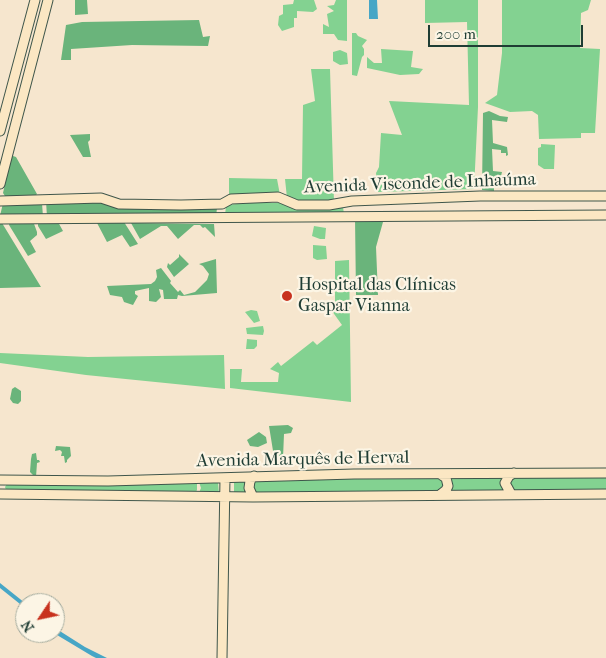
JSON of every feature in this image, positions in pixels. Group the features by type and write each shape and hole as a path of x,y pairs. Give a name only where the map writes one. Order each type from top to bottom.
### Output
{"main road":[{"path":"0,130 35,0"},
{"path":"0,184 48,0"},
{"name":"Avenida Visconde de Inhaúma","path":"0,201 101,198 119,204 181,205 222,204 231,198 278,197 297,205 329,206 352,201 470,196 606,196"},
{"name":"Avenida Visconde de Inhaúma","path":"0,219 606,215"},
{"path":"511,494 506,483 509,476 514,473"},
{"name":"Avenida Marquês de Herval","path":"3,480 108,481 254,476 606,473"},
{"path":"440,474 446,478 448,486 442,494"},
{"path":"253,496 249,488 254,476"},
{"path":"222,658 225,478"},
{"path":"194,496 199,488 198,479"},
{"path":"3,480 4,494"},
{"name":"Avenida Marquês de Herval","path":"4,494 253,496 606,494"}],"green space":[{"path":"75,0 87,0 88,14 75,15"},
{"path":"294,0 314,0 317,9 313,12 297,11 297,18 294,18 294,27 282,31 278,25 279,16 283,14 283,5 293,4"},
{"path":"336,0 347,0 347,41 338,40 334,34 323,34 323,24 329,27 327,14 334,11 327,6 334,5"},
{"path":"425,0 478,0 478,107 474,189 378,192 376,173 379,167 381,133 402,135 389,101 469,105 467,22 425,23"},
{"path":"502,0 591,0 588,10 581,13 580,48 600,49 595,133 581,133 581,138 539,139 538,115 532,111 510,112 485,103 497,95 502,53"},
{"path":"199,20 203,37 210,36 208,46 132,45 71,49 71,60 61,60 66,25 82,22"},
{"path":"352,33 356,33 367,40 362,46 364,55 357,76 352,75"},
{"path":"381,49 413,51 411,67 423,69 419,74 400,75 367,68 367,57 374,63 382,63"},
{"path":"340,50 347,53 348,64 340,65 333,61 333,52"},
{"path":"311,69 330,69 334,202 298,203 287,198 285,179 302,179 303,105 315,101"},
{"path":"489,111 508,117 507,122 492,120 493,143 507,147 508,155 506,156 506,153 501,153 501,150 492,149 493,171 502,172 501,176 494,177 494,191 482,190 483,113"},
{"path":"90,134 88,142 91,157 83,157 70,135"},
{"path":"541,144 555,145 554,169 544,169 538,165 538,148 541,147"},
{"path":"13,156 16,157 37,194 35,196 5,196 3,193"},
{"path":"229,178 277,179 280,195 229,197"},
{"path":"46,201 103,202 124,209 217,208 216,217 47,217"},
{"path":"3,203 42,203 43,217 0,216"},
{"path":"248,203 343,207 344,214 225,216 226,205"},
{"path":"355,218 383,222 376,247 378,295 356,295"},
{"path":"10,221 33,221 37,235 30,241 36,252 28,256 9,225"},
{"path":"38,222 58,222 63,231 46,239 38,226"},
{"path":"124,222 138,244 130,247 122,235 107,242 97,223"},
{"path":"0,223 2,223 41,287 0,288"},
{"path":"131,223 214,224 215,237 205,227 194,225 178,239 167,226 161,226 140,239"},
{"path":"314,226 326,228 325,239 312,236"},
{"path":"313,245 326,246 327,259 317,260 313,258"},
{"path":"179,254 189,264 174,277 167,267 168,263 170,265 179,257"},
{"path":"216,259 217,293 182,296 178,295 177,299 164,299 163,290 159,289 161,297 156,302 149,301 149,288 135,291 135,294 138,296 133,305 124,302 122,297 110,295 107,286 151,284 157,277 156,270 161,268 171,281 170,283 178,292 180,290 184,295 195,292 207,280 209,274 199,264"},
{"path":"349,260 351,402 230,388 230,369 242,369 241,382 278,382 279,373 270,369 278,362 281,366 313,341 317,345 342,325 332,311 335,308 335,261"},
{"path":"257,311 260,321 254,323 245,312"},
{"path":"263,326 263,335 247,334 246,328"},
{"path":"247,339 257,340 257,346 254,349 246,349"},
{"path":"0,353 88,357 224,355 225,389 86,375 0,363"},
{"path":"15,387 21,391 21,401 18,404 13,403 10,399 12,389"},
{"path":"288,425 293,428 291,433 284,434 283,458 274,457 269,426"},
{"path":"259,432 266,437 267,443 258,447 250,446 247,440"},
{"path":"56,446 70,447 71,456 67,462 65,463 64,456 61,456 62,452 60,450 55,451"},
{"path":"36,453 37,460 40,462 37,463 36,477 32,478 33,475 30,472 31,459 32,454"},
{"path":"441,476 444,479 443,491 254,493 252,481"},
{"path":"448,477 507,477 508,493 447,492"},
{"path":"511,478 606,478 606,491 514,492 508,483"},
{"path":"250,479 251,495 234,494 234,480"},
{"path":"197,482 197,490 194,495 6,490 5,487 7,484"},
{"path":"199,482 218,482 219,494 198,495 201,488"}],"water":[{"path":"369,0 377,0 378,19 369,19"},
{"path":"0,583 15,595 15,600 0,588"},
{"path":"65,634 107,658 92,656 65,640"}],"place":[{"name":"Hospital das Clínicas Gaspar Vianna","path":"287,296"}]}
